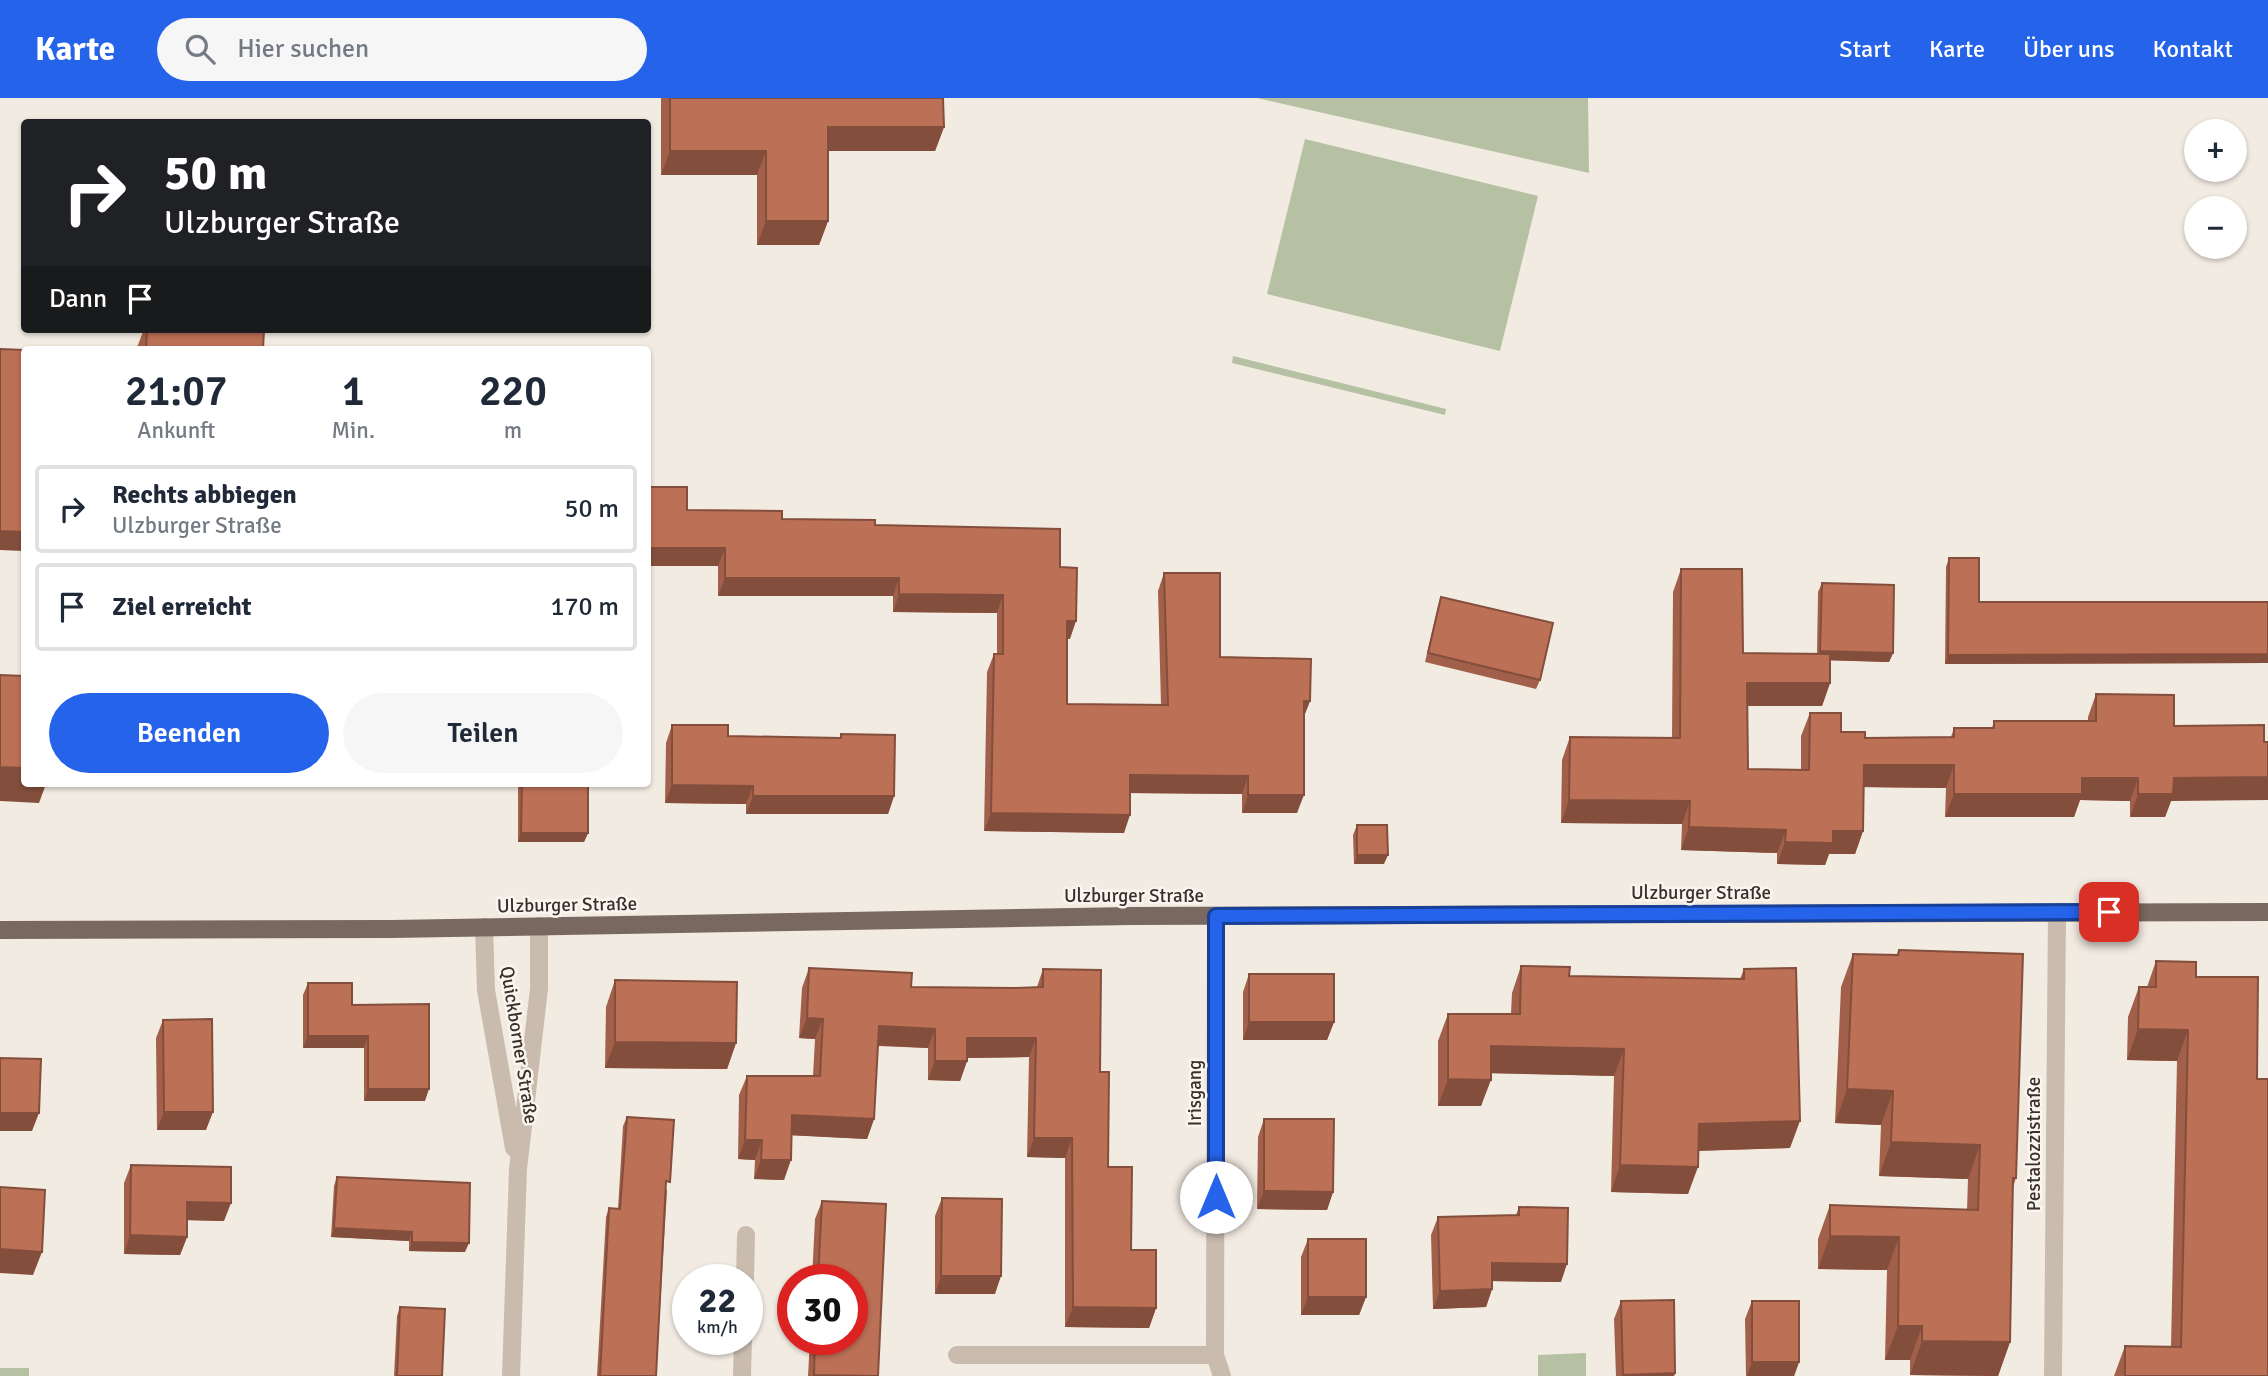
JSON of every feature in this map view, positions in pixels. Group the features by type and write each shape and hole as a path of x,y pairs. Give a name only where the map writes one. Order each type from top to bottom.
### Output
{"main road":[{"name":"Ulzburger Straße","path":"0,930 484,927 1216,916 2268,912"}],"street":[{"name":"Pestalozzistraße","path":"2053,1376 2057,912"},
{"name":"Irisgang","path":"1216,916 1215,1355 1222,1376"},
{"name":"Quickborner Straße","path":"511,1376 518,1169 538,996 539,926"},
{"name":"Quickborner Straße","path":"484,927 486,990 518,1169"},
{"path":"745,1264 746,1235"},
{"path":"742,1376 743,1355"},
{"path":"957,1355 1215,1355"}],"green space":[{"path":"1257,98 1588,98 1589,173"},
{"path":"1305,139 1538,196 1500,351 1267,294"},
{"path":"1233,356 1446,409 1445,415 1232,363"},
{"path":"1586,1353 1586,1376 1538,1376 1538,1355"},
{"path":"0,1368 29,1368 29,1376 0,1376"}],"building":[{"path":"670,98 943,98 944,127 828,127 828,221 766,221 766,151 670,151"},
{"path":"147,333 264,333 263,346 146,346"},
{"path":"0,349 21,350 21,532 0,531"},
{"path":"651,487 687,487 687,510 782,511 782,519 875,520 875,525 1060,529 1060,567 1077,568 1076,621 1067,621 1067,704 1168,705 1164,573 1220,573 1220,657 1311,659 1310,701 1304,701 1304,795 1248,795 1248,776 1130,775 1130,815 991,813 994,654 1003,654 1003,595 899,594 899,578 725,578 725,548 651,548"},
{"path":"1949,558 1979,558 1979,602 2268,602 2268,654 1948,655"},
{"path":"1681,569 1742,569 1743,653 1830,654 1830,683 1747,683 1748,769 1809,770 1810,713 1841,713 1841,732 1865,732 1865,738 1954,737 1954,728 1994,728 1994,721 2096,721 2096,694 2174,695 2174,726 2264,725 2264,742 2268,742 2268,777 2174,778 2173,794 2138,794 2138,778 2082,778 2082,794 1954,794 1954,765 1864,765 1863,831 1833,831 1833,843 1785,842 1786,830 1689,827 1690,801 1569,800 1570,737 1680,738"},
{"path":"1822,583 1894,585 1893,653 1820,651"},
{"path":"1441,597 1553,623 1540,680 1428,653"},
{"path":"0,675 21,676 21,768 0,767"},
{"path":"672,725 728,725 728,736 841,738 841,734 895,735 894,796 753,796 753,786 672,785"},
{"path":"522,787 588,787 588,833 521,833"},
{"path":"1357,825 1387,825 1388,855 1357,855"},
{"path":"1899,950 2023,954 2016,1178 2013,1178 2010,1342 1922,1341 1922,1326 1898,1326 1899,1237 1830,1236 1830,1205 1978,1210 1980,1145 1891,1142 1893,1091 1847,1089 1853,954 1898,955"},
{"path":"2156,961 2196,962 2196,977 2258,977 2257,1079 2268,1079 2268,1376 2125,1376 2125,1346 2181,1347 2188,1030 2138,1029 2139,987 2156,987"},
{"path":"1521,966 1570,967 1569,976 1744,979 1744,969 1796,968 1800,1121 1699,1124 1698,1167 1620,1165 1624,1049 1491,1046 1491,1080 1448,1079 1448,1014 1520,1014"},
{"path":"809,968 912,973 911,987 1014,988 1043,987 1043,969 1101,970 1100,1072 1109,1072 1108,1167 1132,1167 1131,1250 1156,1250 1156,1308 1073,1307 1072,1138 1034,1138 1036,1038 967,1038 967,1061 935,1061 935,1029 879,1026 874,1119 792,1115 791,1160 761,1160 762,1140 745,1140 747,1076 820,1076 823,1019 807,1018"},
{"path":"1249,974 1334,974 1334,1022 1249,1022"},
{"path":"615,980 737,982 736,1043 615,1042"},
{"path":"308,983 352,983 352,1005 429,1004 429,1089 368,1089 368,1036 308,1036"},
{"path":"212,1019 213,1112 164,1112 163,1020"},
{"path":"0,1058 41,1059 39,1113 0,1113"},
{"path":"627,1117 674,1120 670,1182 666,1181 656,1376 600,1376 609,1208 620,1209"},
{"path":"1264,1119 1334,1119 1333,1192 1264,1191"},
{"path":"131,1165 231,1167 231,1203 187,1202 187,1237 130,1235"},
{"path":"337,1177 470,1183 469,1243 412,1242 412,1232 334,1228"},
{"path":"0,1187 45,1190 42,1252 0,1249"},
{"path":"942,1198 1002,1199 1001,1276 941,1276"},
{"path":"822,1201 886,1204 878,1376 814,1375 815,1355 868,1355 868,1264 819,1264"},
{"path":"1519,1207 1568,1208 1567,1264 1492,1263 1492,1289 1440,1291 1438,1217 1519,1215"},
{"path":"1308,1239 1366,1239 1366,1297 1308,1297"},
{"path":"1674,1300 1675,1373 1623,1375 1621,1301"},
{"path":"1752,1301 1799,1301 1799,1362 1752,1362"},
{"path":"400,1307 445,1309 442,1376 397,1376"}],"route":[{"path":"1216,1197 1216,916 2109,912"}]}
